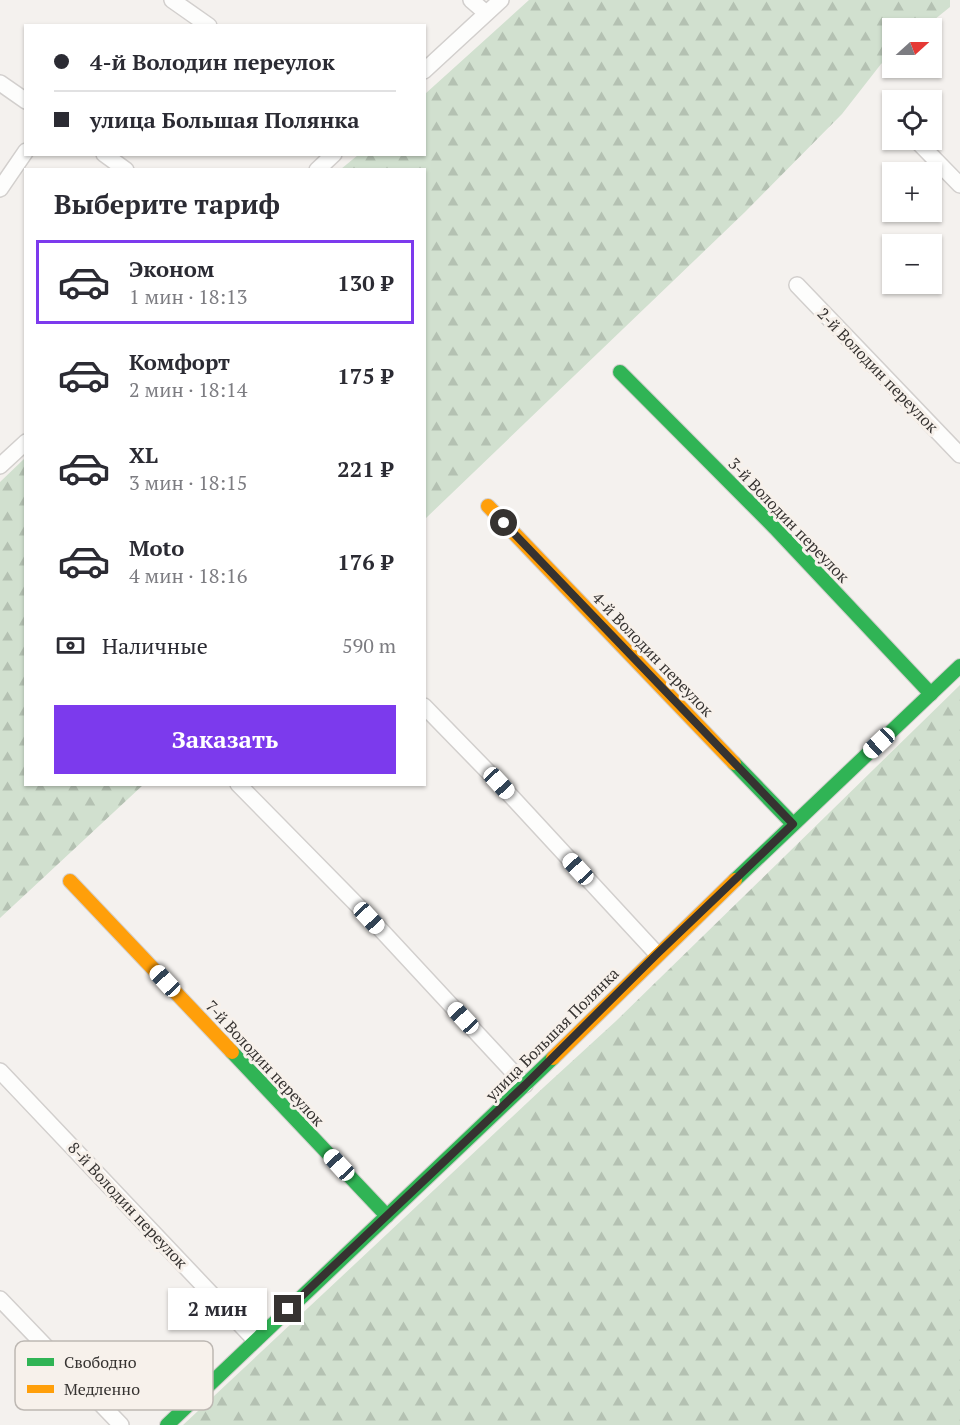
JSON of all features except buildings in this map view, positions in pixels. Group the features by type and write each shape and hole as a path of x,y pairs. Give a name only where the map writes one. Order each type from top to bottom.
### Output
{"street":[{"path":"172,0 206,24"},
{"path":"471,0 486,13"},
{"path":"426,69 501,0"},
{"path":"0,83 24,100"},
{"path":"926,150 960,185"},
{"path":"0,189 24,155"},
{"path":"107,156 123,168"},
{"path":"320,168 332,156"},
{"name":"2-й Володин переулок","path":"797,285 960,455"},
{"name":"3-й Володин переулок","path":"620,372 775,528 931,694"},
{"path":"0,466 24,444"},
{"name":"4-й Володин переулок","path":"488,506 793,824"},
{"name":"улица Большая Полянка","path":"213,1381 525,1085 657,954 960,666"},
{"path":"426,708 499,783 657,954"},
{"path":"240,786 369,918 525,1085"},
{"name":"7-й Володин переулок","path":"70,881 387,1215"},
{"name":"8-й Володин переулок","path":"0,1071 255,1340"},
{"path":"0,1299 40,1341"},
{"path":"107,1410 121,1425"},
{"name":"улица Большая Полянка","path":"167,1425 183,1410"}],"green space":[{"path":"529,0 950,0 950,7 936,18 882,18 882,63 842,114 745,212 426,518 426,168 342,168 357,156 426,156 426,93"},
{"path":"24,459 24,786 142,786 0,918 0,482"},
{"path":"960,685 960,1425 183,1425 199,1410 213,1410 213,1397 616,1021"}],"traffic: fast":[{"path":"620,372 775,528 931,694"},
{"path":"735,880 960,666"},
{"path":"734,763 793,824"},
{"path":"232,1052 387,1216"},
{"path":"213,1381 553,1058"},
{"path":"167,1425 183,1410"}],"traffic: slow":[{"path":"488,506 734,763"},
{"path":"553,1058 735,880"},
{"path":"70,881 232,1052"}],"route":[{"path":"288,1309 525,1085 793,824 504,523"}]}
